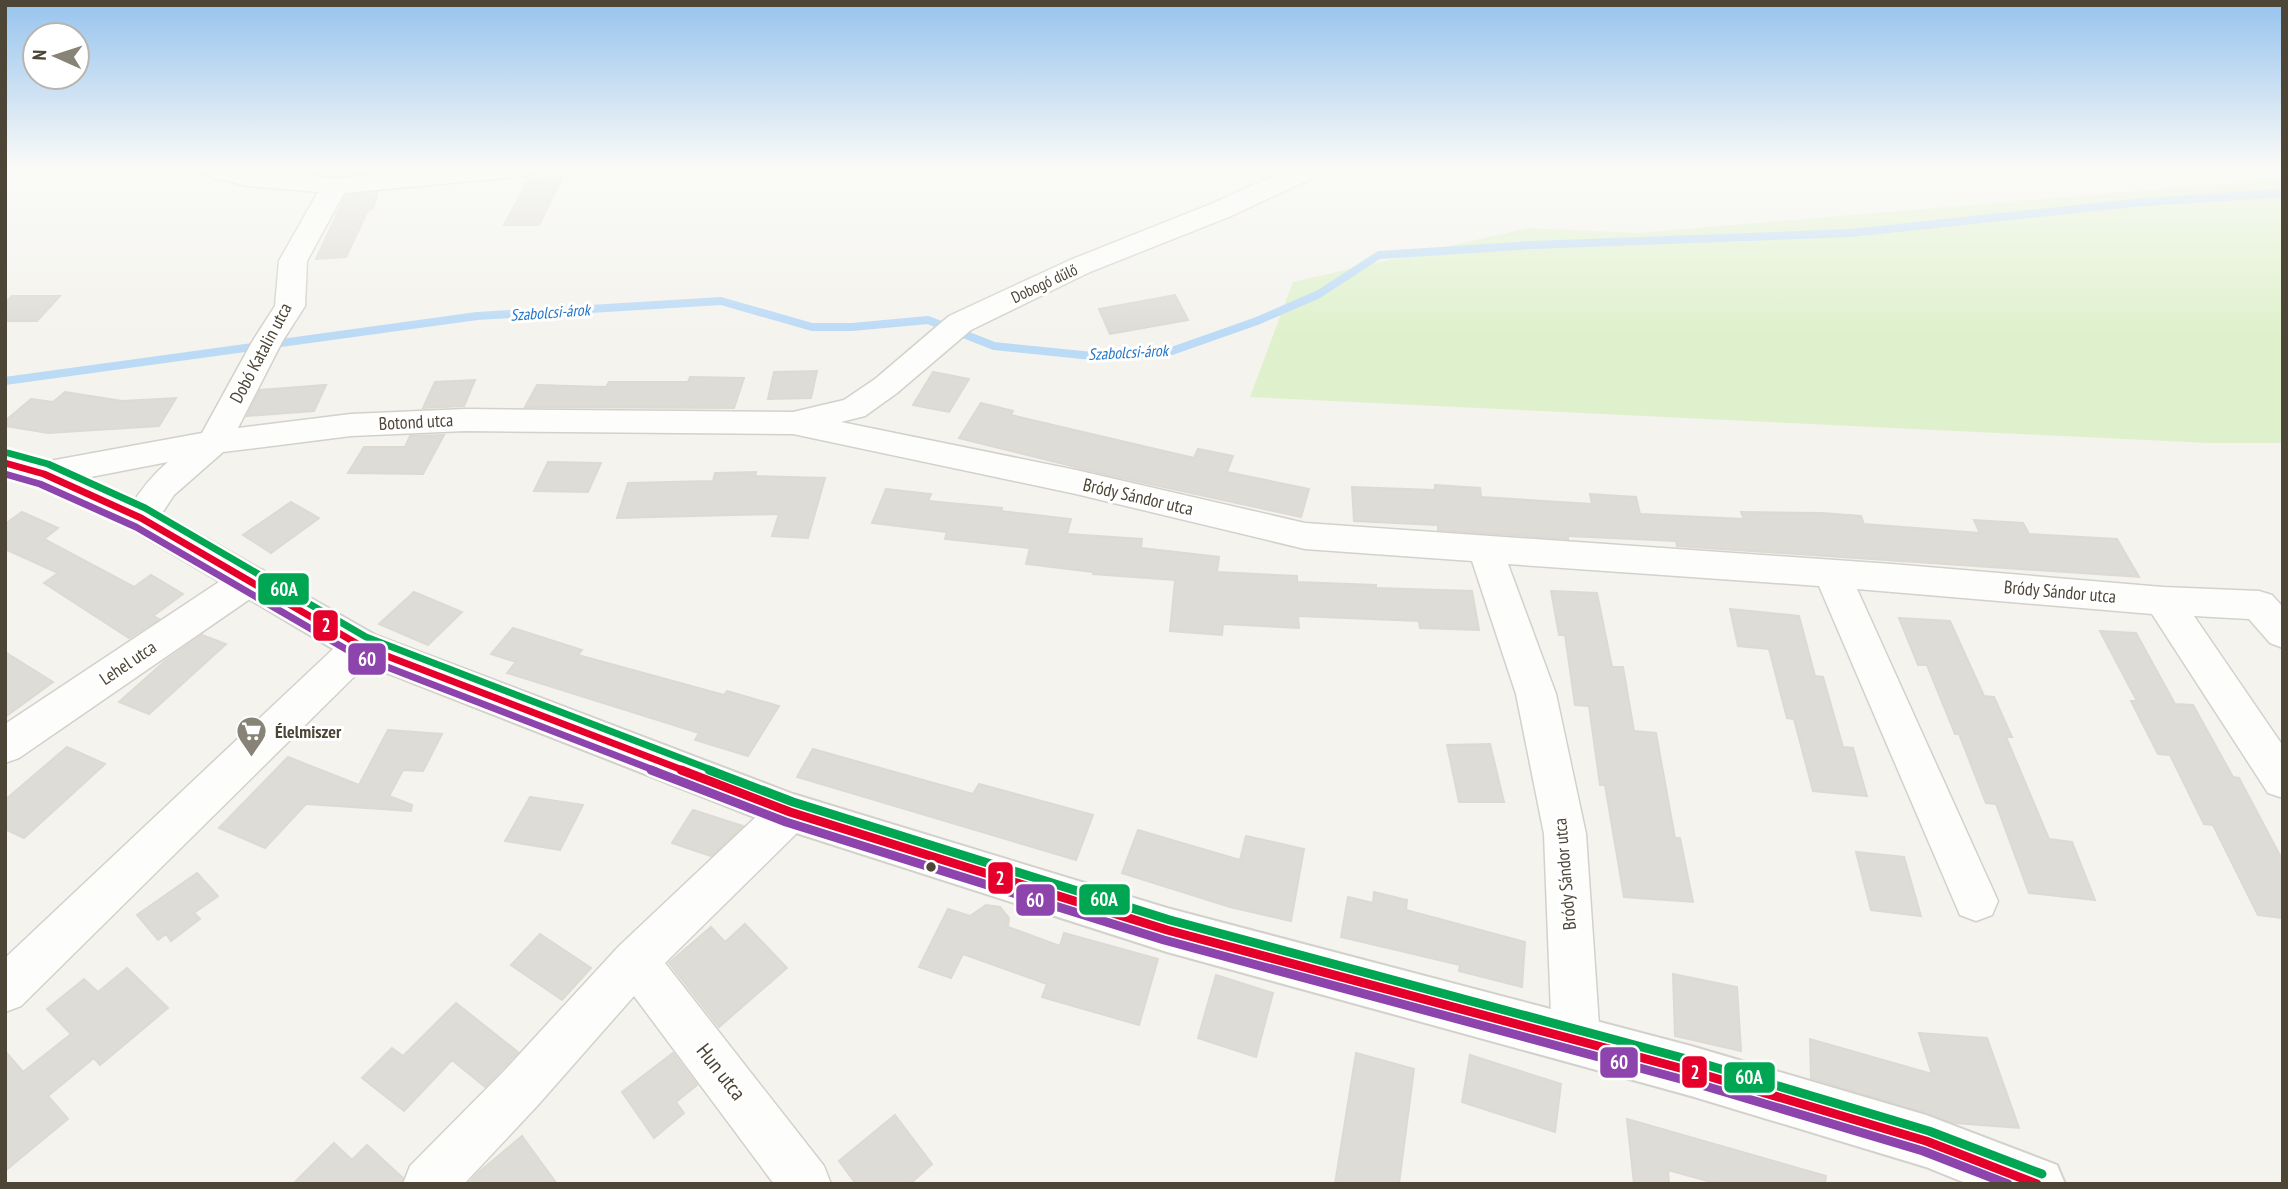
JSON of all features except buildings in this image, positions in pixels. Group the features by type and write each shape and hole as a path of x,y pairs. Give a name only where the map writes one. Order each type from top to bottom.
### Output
{"street":[{"name":"Dobó Katalin utca","path":"214,442 264,347 290,306 293,261 314,223"},
{"name":"Dobogó dűlő","path":"793,423 854,408 886,386 952,329 1080,266 1187,223"},
{"name":"Botond utca","path":"24,468 351,425 466,419 574,424 793,423"},
{"name":"Bródy Sándor utca","path":"793,423 1076,482 1305,536 1832,574 2163,601 2275,614"},
{"path":"141,518 162,486 214,442"},
{"path":"24,468 141,518 361,646 790,812 1167,930 1576,1040 1926,1141 2038,1184"},
{"name":"Bródy Sándor utca","path":"1486,551 1536,694 1565,834 1576,1040"},
{"path":"1832,574 1976,901"},
{"name":"Lehel utca","path":"5,746 250,580"},
{"path":"2163,601 2283,780"},
{"path":"5,990 361,646"},
{"path":"428,1184 521,1088 635,961 790,812"},
{"name":"Hun utca","path":"635,961 806,1184"}],"green space":[{"path":"1752,223 2283,223 2283,443 2207,443 1250,397 1293,282 1528,228 1638,233"}],"waterway":[{"name":"Szabolcsi-árok","path":"5,381 477,316 721,301 812,327 852,327 928,320 994,346 1102,357 1169,352 1257,321 1319,294 1379,255 1533,245 1851,233 1941,223"}],"transit line":[{"name":"60A","path":"8,453 48,464 145,508 366,637 793,802 1170,920 1694,1061 1929,1131 2042,1174"},
{"name":"2","path":"5,463 44,474 141,518 361,646 790,812 1167,930 1691,1071 1926,1141 2037,1184"},
{"name":"60","path":"5,474 40,484 136,527 356,655 786,822 1164,940 1688,1081 1923,1151 2008,1184"}],"place":[{"name":"Élelmiszer","path":"252,759"}]}
